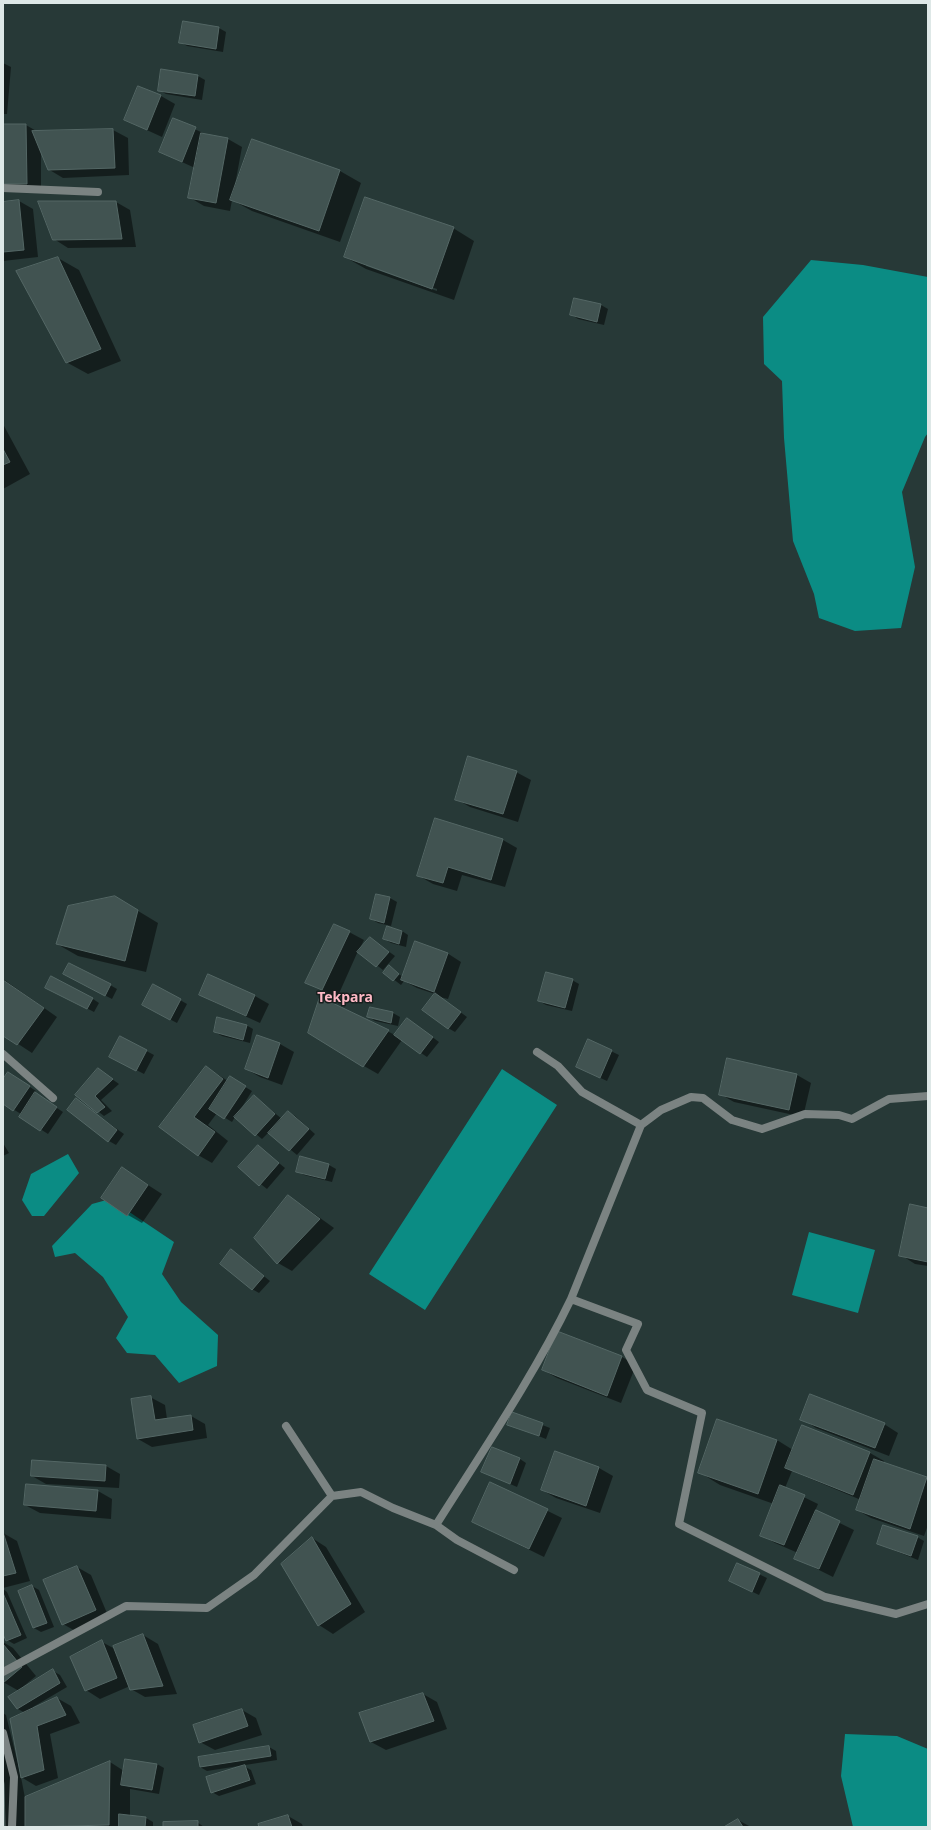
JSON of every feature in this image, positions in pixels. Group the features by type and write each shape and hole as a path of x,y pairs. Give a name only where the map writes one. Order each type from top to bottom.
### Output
{"street":[{"path":"3,188 98,192"},
{"path":"537,1052 558,1066 582,1092 641,1125"},
{"path":"3,1054 53,1098"},
{"path":"436,1525 506,1415 560,1322 571,1299 641,1125 661,1110 691,1097 703,1098 732,1120 762,1129 805,1114 839,1115 852,1119 889,1099 928,1096"},
{"path":"571,1299 638,1324 626,1350 647,1390 702,1413 679,1524 825,1597 896,1614 928,1604"},
{"path":"286,1426 332,1496"},
{"path":"3,1672 126,1606 207,1608 254,1575 332,1496 361,1492 393,1508 436,1525 457,1540 514,1570"},
{"path":"3,1733 14,1777 12,1827"}],"water":[{"path":"811,260 863,265 928,277 928,433 902,492 915,567 901,628 855,631 819,618 814,594 793,541 784,438 782,381 764,364 763,317"},
{"path":"502,1069 557,1105 425,1310 369,1274"},
{"path":"68,1154 79,1173 44,1216 32,1216 22,1200 31,1174"},
{"path":"110,1199 174,1242 162,1274 181,1302 218,1335 217,1366 179,1383 155,1355 127,1353 116,1338 128,1317 103,1277 75,1253 55,1257 52,1246 92,1204"},
{"path":"809,1232 875,1250 858,1313 792,1295"},
{"path":"845,1734 897,1736 928,1749 928,1827 853,1827 841,1776"}],"building":[{"path":"183,21 219,27 216,49 179,43"},
{"path":"161,69 198,75 195,96 158,91"},
{"path":"138,86 161,95 147,130 124,120"},
{"path":"173,118 196,127 182,162 159,152"},
{"path":"3,124 26,124 27,184 3,184"},
{"path":"113,129 115,168 48,170 32,131"},
{"path":"201,133 228,138 216,203 188,198"},
{"path":"252,139 340,170 319,231 230,200"},
{"path":"365,197 454,227 432,289 344,257"},
{"path":"19,200 24,250 3,252 3,202"},
{"path":"38,201 116,201 122,239 53,240"},
{"path":"58,257 101,349 66,363 16,271"},
{"path":"574,298 601,304 597,322 570,315"},
{"path":"3,449 10,462 3,465"},
{"path":"468,756 517,771 503,814 455,800"},
{"path":"435,818 503,839 491,880 448,867 443,883 417,876"},
{"path":"376,894 390,897 384,923 370,919"},
{"path":"115,896 138,910 125,961 56,944 68,906"},
{"path":"334,924 350,931 322,990 305,983"},
{"path":"387,926 402,931 399,944 383,939"},
{"path":"370,937 389,952 376,967 357,952"},
{"path":"415,941 448,953 434,992 401,980"},
{"path":"69,963 111,984 105,996 63,974"},
{"path":"389,965 399,974 393,981 383,973"},
{"path":"546,972 573,979 565,1008 538,1001"},
{"path":"208,974 255,995 246,1016 199,995"},
{"path":"51,976 93,998 87,1009 45,988"},
{"path":"3,980 44,1008 17,1045 3,1036"},
{"path":"153,984 181,999 170,1020 142,1005"},
{"path":"435,993 461,1012 448,1029 422,1010"},
{"path":"320,997 389,1030 363,1067 308,1033"},
{"path":"370,1007 393,1012 391,1023 367,1017"},
{"path":"217,1017 247,1025 243,1040 214,1032"},
{"path":"407,1018 433,1037 420,1054 394,1035"},
{"path":"257,1035 280,1043 268,1078 245,1069"},
{"path":"120,1036 147,1050 136,1071 109,1057"},
{"path":"588,1039 612,1050 600,1078 576,1067"},
{"path":"727,1058 797,1074 789,1110 719,1095"},
{"path":"206,1066 223,1079 194,1117 215,1132 198,1156 159,1127"},
{"path":"98,1068 113,1079 95,1096 105,1107 97,1113 75,1095"},
{"path":"8,1072 30,1086 13,1111 3,1104 3,1079"},
{"path":"230,1076 246,1086 224,1119 209,1109"},
{"path":"35,1092 57,1107 40,1131 19,1117"},
{"path":"254,1095 275,1114 255,1136 234,1117"},
{"path":"76,1098 117,1130 108,1142 67,1110"},
{"path":"288,1111 309,1129 289,1151 268,1133"},
{"path":"258,1145 279,1163 259,1186 238,1167"},
{"path":"300,1156 329,1164 325,1179 296,1172"},
{"path":"122,1167 148,1185 127,1216 101,1198"},
{"path":"288,1195 320,1219 277,1264 254,1238"},
{"path":"910,1204 928,1208 928,1262 899,1256"},
{"path":"231,1249 264,1276 252,1290 220,1264"},
{"path":"557,1331 622,1356 607,1396 542,1370"},
{"path":"810,1394 885,1423 875,1448 800,1420"},
{"path":"151,1396 155,1420 191,1415 193,1430 137,1439 131,1399"},
{"path":"512,1412 543,1423 539,1436 507,1425"},
{"path":"717,1419 777,1440 758,1494 698,1473"},
{"path":"802,1425 870,1452 853,1495 785,1468"},
{"path":"492,1447 520,1458 510,1484 481,1472"},
{"path":"555,1451 599,1467 586,1506 541,1490"},
{"path":"874,1459 927,1477 910,1529 856,1510"},
{"path":"32,1460 106,1465 105,1481 31,1476"},
{"path":"490,1482 548,1509 529,1549 472,1522"},
{"path":"26,1484 98,1490 96,1511 24,1505"},
{"path":"780,1485 805,1495 784,1545 760,1536"},
{"path":"816,1510 840,1521 819,1569 794,1559"},
{"path":"883,1525 918,1536 911,1556 877,1544"},
{"path":"3,1532 16,1573 3,1576"},
{"path":"312,1537 351,1604 318,1626 281,1564"},
{"path":"737,1563 760,1573 752,1592 729,1581"},
{"path":"77,1566 96,1610 62,1625 43,1580"},
{"path":"32,1585 47,1623 33,1628 18,1591"},
{"path":"3,1593 21,1635 6,1641 3,1634"},
{"path":"143,1634 163,1686 130,1690 113,1646"},
{"path":"102,1640 117,1678 85,1691 70,1657"},
{"path":"3,1644 22,1667 3,1683"},
{"path":"53,1669 60,1683 17,1709 8,1697"},
{"path":"423,1693 434,1721 370,1742 359,1713"},
{"path":"57,1697 66,1715 37,1726 44,1770 21,1778 10,1719"},
{"path":"242,1709 248,1726 199,1743 193,1725"},
{"path":"269,1746 271,1756 200,1767 198,1757"},
{"path":"125,1759 157,1764 152,1790 121,1785"},
{"path":"110,1761 109,1825 25,1827 25,1797"},
{"path":"245,1765 250,1780 211,1793 206,1777"},
{"path":"3,1778 4,1784 5,1827 3,1827"},
{"path":"119,1814 146,1817 145,1827 119,1827"},
{"path":"288,1815 292,1827 259,1827 258,1824"},
{"path":"738,1819 743,1827 724,1827"},
{"path":"198,1821 198,1827 163,1827 163,1822"}],"district":[{"name":"Tekpara","path":"345,998"}]}
